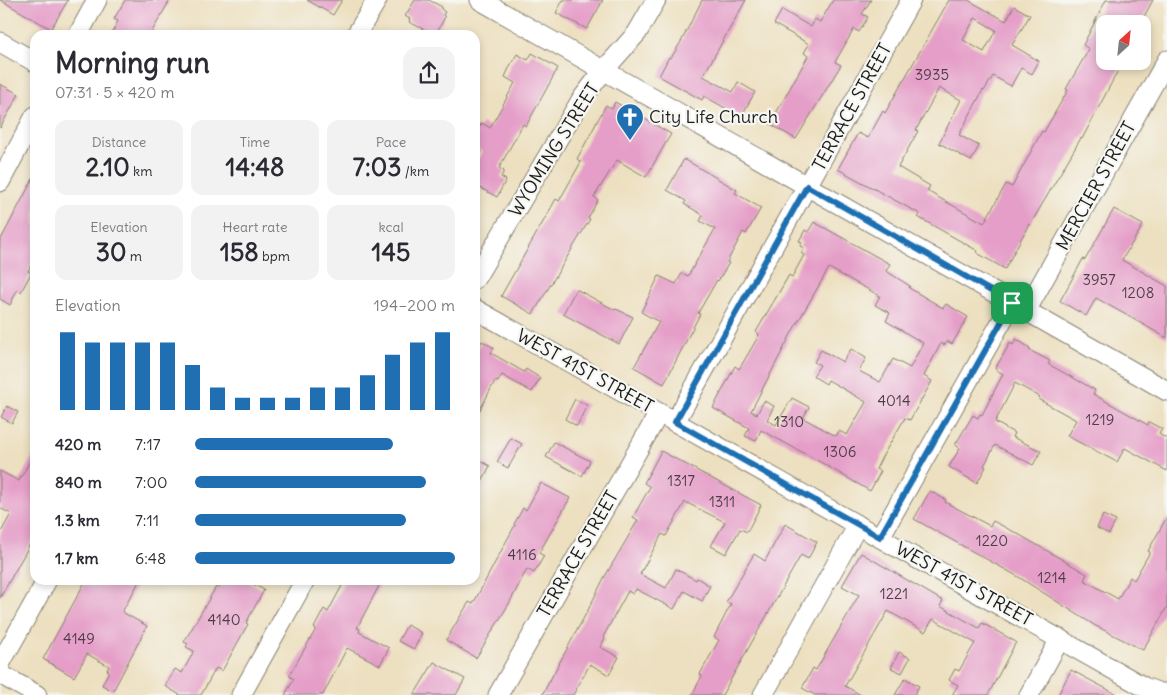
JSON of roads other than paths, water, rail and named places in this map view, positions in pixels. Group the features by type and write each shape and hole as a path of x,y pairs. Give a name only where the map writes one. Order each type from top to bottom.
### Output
{"street":[{"path":"81,30 97,0"},
{"path":"359,30 377,0"},
{"path":"480,0 1167,392"},
{"name":"WYOMING STREET","path":"480,271 581,100 637,32 656,0"},
{"name":"TERRACE STREET","path":"498,695 807,186 911,0"},
{"path":"0,42 30,59"},
{"name":"MERCIER STREET","path":"880,537 1167,60"},
{"path":"0,182 30,125"},
{"name":"WEST 41ST STREET","path":"480,312 1144,687 1165,689"},
{"path":"763,695 858,525"},
{"path":"0,664 44,585"},
{"path":"241,695 302,585"},
{"path":"1029,695 1060,639"},
{"path":"0,674 37,695"}],"place":[{"name":"City Life Church","path":"630,141"}]}
